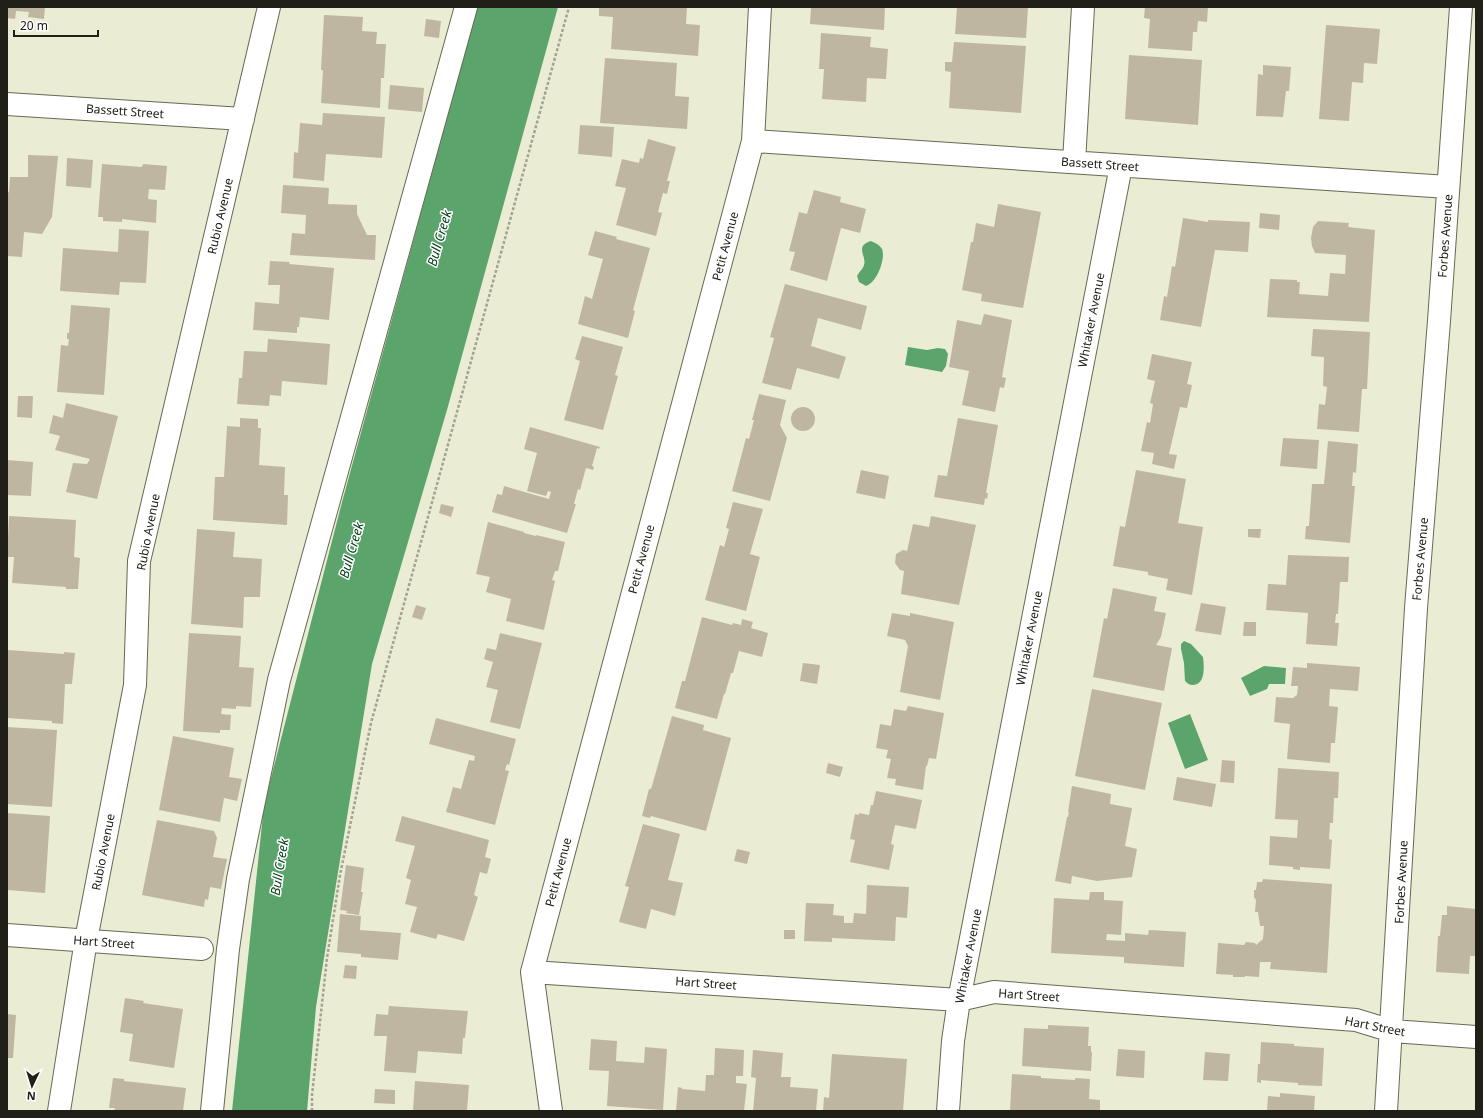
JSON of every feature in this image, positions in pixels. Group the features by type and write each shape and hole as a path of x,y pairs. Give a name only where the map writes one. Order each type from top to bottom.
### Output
{"street":[{"name":"Rubio Avenue","path":"59,1111 86,940 135,685 139,561 269,7"},
{"path":"212,1111 228,948 238,879 279,680 466,7"},
{"name":"Petit Avenue","path":"551,1111 532,972 753,141 760,7"},
{"path":"1074,162 1083,7"},
{"name":"Forbes Avenue","path":"1386,1111 1392,1031 1416,608 1440,321 1461,7"},
{"name":"Bassett Street","path":"7,104 243,119"},
{"name":"Bassett Street","path":"753,141 1448,187"},
{"name":"Whitaker Avenue","path":"948,1111 953,1041 959,1000 1120,166"},
{"name":"Hart Street","path":"7,935 202,949"},
{"name":"Hart Street","path":"532,972 959,1000 994,992 1356,1020 1392,1031 1476,1037"}],"path":[{"path":"312,1111 312,1095 327,958 340,875 371,723 569,7"}],"water":[{"name":"Bull Creek","path":"477,7 558,7 447,410 372,664 316,1007 307,1111 232,1111 264,805 341,506"},
{"path":"871,241 882,249 883,258 880,270 874,280 866,286 859,282 857,276 864,265 862,248 866,243"},
{"path":"908,347 927,350 938,348 945,349 948,354 946,366 942,372 905,365"},
{"path":"1184,641 1191,644 1203,657 1203,674 1200,682 1197,684 1190,685 1185,681 1184,663 1181,649 1181,644"},
{"path":"1264,666 1286,668 1285,684 1269,684 1267,689 1250,696 1241,678"},
{"path":"1190,714 1208,760 1185,769 1168,723"}],"building":[{"path":"7,7 45,7 44,19 28,17 29,12 16,11 15,19 7,18"},
{"path":"599,7 687,7 686,24 700,25 698,56 611,49 613,17 599,16"},
{"path":"811,7 885,7 884,30 810,24"},
{"path":"957,7 1028,7 1026,38 955,34"},
{"path":"1145,7 1208,7 1207,22 1198,21 1197,32 1193,32 1192,51 1148,48 1150,19 1144,18"},
{"path":"324,15 363,17 362,31 377,32 376,44 386,44 384,78 381,78 380,108 321,103"},
{"path":"426,19 441,21 439,38 424,36"},
{"path":"1326,25 1380,29 1377,64 1364,63 1363,83 1352,82 1349,121 1319,119"},
{"path":"821,33 871,37 870,47 888,49 886,79 867,78 866,102 822,99 824,69 819,69"},
{"path":"954,42 1026,46 1021,113 949,108 951,72 945,71 945,62 952,62"},
{"path":"1129,55 1202,60 1198,125 1125,119"},
{"path":"605,58 677,63 675,96 689,97 687,129 600,123"},
{"path":"1263,65 1291,67 1289,91 1286,91 1283,117 1256,116 1258,74 1263,75"},
{"path":"390,85 424,88 422,112 388,109"},
{"path":"323,113 385,117 382,158 326,154 324,181 293,178 294,152 298,153 300,123 322,125"},
{"path":"580,125 614,127 612,157 578,154"},
{"path":"648,139 676,147 667,181 670,181 667,194 663,193 658,212 662,213 656,236 616,225 626,188 615,186 622,159 639,163 640,158 643,159"},
{"path":"28,155 58,156 52,217 42,234 24,232 22,257 7,256 7,193 9,192 10,177 28,177"},
{"path":"67,158 93,160 91,188 66,186"},
{"path":"102,164 142,167 143,164 167,166 165,190 149,189 148,199 157,200 156,223 122,219 122,222 103,221 103,217 98,217"},
{"path":"283,185 329,188 328,204 357,205 357,214 367,235 376,235 375,260 290,255 292,233 305,234 306,215 281,213"},
{"path":"814,190 841,197 840,202 866,209 860,233 841,228 827,281 790,270 795,252 789,251 799,212 807,214"},
{"path":"998,204 1041,212 1023,308 981,301 982,294 962,290 976,223 994,227"},
{"path":"1260,213 1280,215 1279,230 1259,228"},
{"path":"1183,218 1208,222 1208,220 1250,222 1248,252 1215,250 1201,327 1160,320 1164,296 1167,297 1172,266 1175,267"},
{"path":"1318,221 1349,223 1348,227 1375,230 1369,322 1267,317 1270,279 1297,280 1297,282 1300,282 1299,294 1328,296 1330,273 1345,274 1346,255 1315,253 1311,238 1313,227"},
{"path":"119,229 149,231 146,283 120,282 119,295 60,291 63,248 118,252"},
{"path":"595,231 617,237 616,239 650,248 633,310 635,311 628,338 578,324 585,296 592,299 603,259 588,255"},
{"path":"270,261 334,268 329,320 300,317 297,333 253,330 255,302 279,304 280,285 268,285"},
{"path":"785,284 867,306 861,330 818,318 811,346 846,357 839,379 797,368 791,390 762,383 774,338 770,337"},
{"path":"71,305 110,308 104,395 57,392 61,345 68,346 69,339 67,339 67,333 69,333"},
{"path":"984,314 1012,320 1002,377 1006,378 1004,388 1000,387 995,412 962,405 969,371 949,367 957,320 981,325"},
{"path":"1313,329 1370,332 1367,389 1362,389 1359,432 1317,429 1319,404 1325,405 1327,387 1323,386 1324,357 1311,356"},
{"path":"582,336 623,347 615,375 618,376 603,430 564,420 580,361 575,359"},
{"path":"268,339 330,344 327,385 282,381 281,396 270,395 269,406 237,404 239,378 242,378 244,351 267,352"},
{"path":"1152,354 1192,362 1187,384 1192,385 1187,408 1180,407 1169,454 1177,455 1174,469 1152,464 1154,453 1141,451 1147,422 1150,423 1153,404 1150,403 1155,381 1147,379"},
{"path":"759,394 786,400 780,425 787,438 770,501 732,491 746,438 749,439"},
{"path":"18,396 33,396 32,418 17,417"},
{"path":"66,403 118,416 97,499 66,492 73,463 87,464 90,459 55,450 60,436 49,433 53,415 63,418"},
{"path":"803,407 812,410 815,419 812,428 803,431 794,428 791,419 794,410"},
{"path":"240,418 258,419 258,428 261,428 259,465 285,467 284,495 288,495 287,525 213,520 215,477 224,477 227,426 240,427"},
{"path":"958,418 998,425 986,493 988,493 987,499 985,498 984,505 934,497 938,475 947,476"},
{"path":"530,427 600,447 599,449 597,448 592,466 594,467 593,470 586,468 580,490 578,489 574,504 576,504 567,533 492,512 497,494 502,495 504,486 549,499 551,492 548,491 546,496 527,491 537,453 524,449"},
{"path":"1283,438 1319,440 1317,469 1280,466"},
{"path":"1328,441 1358,444 1356,473 1353,472 1352,486 1355,486 1350,543 1305,539 1306,526 1309,526 1312,484 1324,484"},
{"path":"7,460 33,462 31,496 7,495"},
{"path":"861,470 889,476 885,499 856,493"},
{"path":"1136,470 1186,479 1178,523 1203,527 1192,595 1166,590 1168,579 1148,575 1148,572 1113,566 1120,526 1125,527"},
{"path":"733,502 763,509 750,554 760,557 746,611 705,600 720,545 724,547 729,529 726,528"},
{"path":"441,504 454,507 451,517 439,513"},
{"path":"9,516 76,520 74,557 80,558 78,589 12,583 14,557 7,557"},
{"path":"931,516 976,525 959,605 901,594 904,571 900,570 895,563 896,554 903,550 907,551 913,524 929,527"},
{"path":"488,522 524,533 565,542 558,571 555,571 552,580 555,581 544,630 506,621 511,599 486,592 490,577 476,574"},
{"path":"197,529 235,532 233,557 262,559 260,597 244,597 243,628 191,624"},
{"path":"1248,529 1261,529 1260,538 1248,537"},
{"path":"1288,555 1349,557 1348,582 1340,582 1338,614 1336,614 1335,623 1339,623 1337,646 1306,644 1308,613 1266,610 1268,584 1286,585"},
{"path":"1113,588 1157,597 1154,611 1166,613 1161,637 1156,645 1172,648 1164,691 1093,677 1104,618 1107,619"},
{"path":"1201,603 1226,607 1221,635 1195,631"},
{"path":"416,605 426,608 422,620 412,617"},
{"path":"892,613 910,616 910,613 954,622 940,700 900,692 908,646 905,640 887,636"},
{"path":"702,617 732,625 733,623 741,625 742,619 753,622 751,628 768,633 762,657 739,651 717,719 675,708 682,681 685,681"},
{"path":"1244,622 1256,622 1256,636 1243,636"},
{"path":"189,633 241,636 239,667 254,668 251,707 236,706 236,709 222,708 221,714 231,715 230,730 220,730 220,733 183,731"},
{"path":"500,633 542,643 520,729 490,722 498,690 486,687 493,662 484,659 487,648 496,650"},
{"path":"8,650 64,654 64,652 75,653 72,684 65,684 63,724 52,723 52,721 7,718"},
{"path":"803,663 820,665 817,684 800,681"},
{"path":"1307,663 1360,667 1358,691 1330,689 1329,706 1338,707 1335,743 1331,743 1330,763 1287,759 1290,724 1274,722 1276,697 1293,698 1297,695 1298,686 1291,686 1293,667 1307,668"},
{"path":"1092,689 1162,703 1145,790 1075,776"},
{"path":"908,706 944,713 936,759 929,758 926,766 923,790 895,785 896,779 887,778 891,759 886,758 888,750 876,748 880,724 891,726 894,709 906,711"},
{"path":"672,716 704,725 703,730 731,738 706,831 651,816 650,818 642,816"},
{"path":"436,718 516,739 509,765 507,764 505,770 509,771 495,825 446,812 453,787 461,789 469,760 474,761 475,756 429,744"},
{"path":"7,727 57,730 52,807 7,804"},
{"path":"173,736 234,748 229,777 242,779 237,801 224,798 220,822 159,810"},
{"path":"1222,760 1235,761 1234,783 1220,782"},
{"path":"828,763 843,767 840,777 826,773"},
{"path":"1278,768 1339,772 1338,798 1334,798 1333,823 1330,823 1329,839 1332,840 1330,869 1300,867 1300,870 1293,869 1293,867 1269,865 1270,836 1297,838 1298,820 1275,819"},
{"path":"1177,777 1216,784 1212,807 1173,800"},
{"path":"1072,786 1111,794 1110,804 1132,808 1125,846 1137,849 1132,877 1097,881 1072,876 1071,884 1055,881 1069,812"},
{"path":"876,791 922,800 916,829 895,825 891,844 894,845 889,870 850,862 855,840 850,839 855,814 859,815 859,813 869,815"},
{"path":"7,813 50,816 45,893 7,890"},
{"path":"402,816 489,840 485,857 491,859 487,874 480,872 474,895 478,897 464,941 438,934 436,939 410,932 417,907 405,904 411,880 406,878 415,846 395,841"},
{"path":"157,820 214,831 217,838 213,857 227,859 221,889 210,887 208,900 205,899 204,907 142,895"},
{"path":"643,824 680,834 668,880 683,883 675,916 651,909 646,929 619,922 629,887 625,886"},
{"path":"737,849 750,852 747,864 734,861"},
{"path":"346,865 364,868 361,892 363,892 359,915 346,913 347,911 340,910"},
{"path":"1263,879 1332,884 1327,973 1270,969 1271,962 1260,962 1259,977 1233,977 1233,975 1216,974 1218,943 1244,945 1246,942 1255,943 1256,945 1263,939 1264,926 1260,926 1258,912 1255,912 1256,900 1254,897 1254,890 1256,890 1257,882 1262,882"},
{"path":"867,885 909,887 907,918 896,917 895,941 832,938 832,942 804,941 806,903 834,904 833,915 844,916 844,923 853,923 854,913 866,914"},
{"path":"1090,892 1104,892 1104,900 1123,901 1121,935 1107,934 1106,940 1125,941 1125,933 1148,935 1149,930 1186,932 1184,967 1124,963 1124,957 1051,953 1054,898 1089,900"},
{"path":"1447,906 1476,909 1476,956 1470,956 1469,974 1436,972 1438,936 1440,936 1442,915 1447,915"},
{"path":"340,914 361,916 360,930 401,933 398,960 361,957 361,954 337,952"},
{"path":"784,930 795,930 795,939 784,939"},
{"path":"345,965 357,966 356,979 343,978"},
{"path":"125,998 144,1001 143,1003 183,1009 174,1068 129,1061 133,1034 120,1032"},
{"path":"389,1006 468,1011 465,1038 463,1038 462,1054 418,1051 416,1073 384,1071 387,1036 374,1036 376,1014 388,1015"},
{"path":"7,1014 16,1015 13,1058 7,1058"},
{"path":"1048,1025 1089,1027 1088,1046 1091,1046 1092,1052 1091,1071 1022,1066 1024,1028 1048,1029"},
{"path":"591,1039 617,1041 616,1061 644,1063 645,1047 667,1049 663,1110 607,1106 609,1071 589,1070"},
{"path":"1261,1042 1324,1048 1322,1086 1298,1085 1298,1083 1261,1080 1261,1083 1257,1082"},
{"path":"715,1048 744,1050 743,1076 736,1076 736,1083 747,1084 744,1111 676,1111 678,1087 682,1089 705,1091 706,1075 714,1075"},
{"path":"1118,1049 1145,1051 1144,1078 1116,1076"},
{"path":"753,1050 783,1053 781,1077 791,1077 790,1087 818,1089 816,1111 753,1111 756,1078 751,1077"},
{"path":"1205,1052 1230,1054 1228,1081 1203,1080"},
{"path":"832,1054 907,1059 903,1111 823,1111 824,1097 829,1098"},
{"path":"1012,1074 1041,1076 1041,1078 1075,1080 1075,1078 1090,1079 1089,1099 1100,1100 1100,1111 1010,1111"},
{"path":"113,1078 124,1079 124,1081 186,1088 183,1111 114,1111 115,1108 109,1108"},
{"path":"415,1081 469,1085 467,1111 413,1111"},
{"path":"375,1089 395,1090 395,1104 374,1103"},
{"path":"1280,1093 1315,1096 1314,1111 1267,1111 1268,1096 1280,1097"}]}
